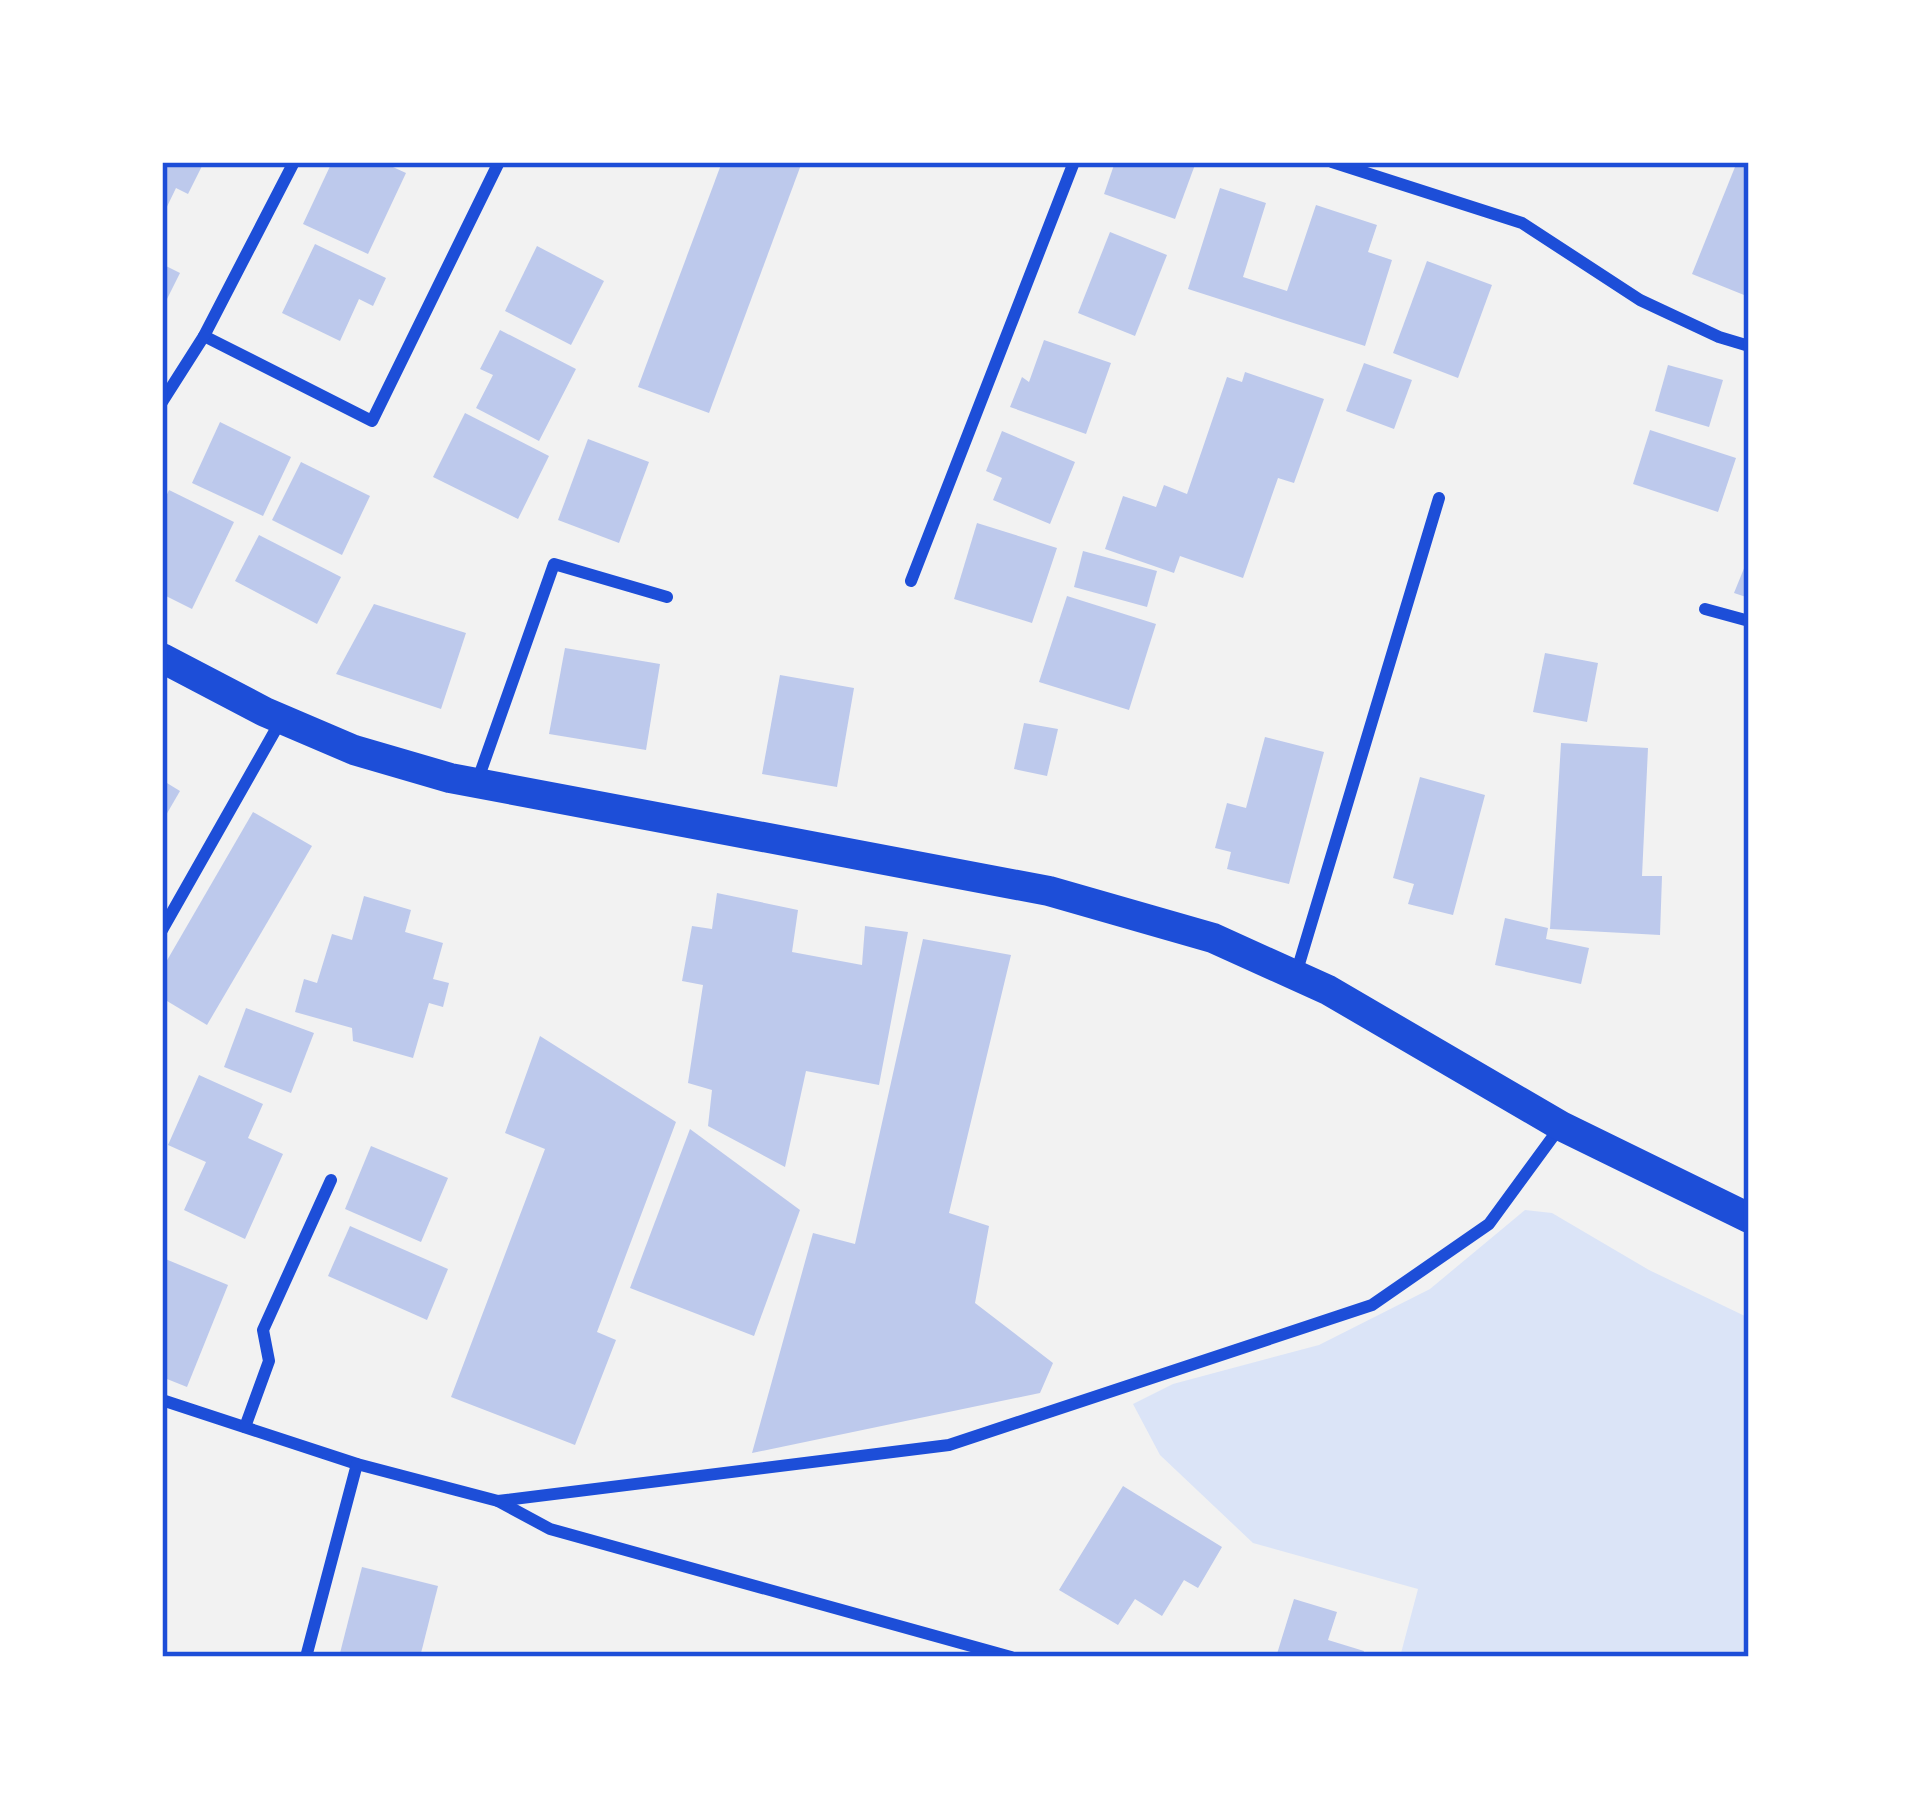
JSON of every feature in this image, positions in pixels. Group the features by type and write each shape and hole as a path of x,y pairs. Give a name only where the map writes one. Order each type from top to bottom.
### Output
{"main road":[{"path":"164,662 354,750 450,778 1048,891 1213,938 1347,1001 1561,1126 1749,1218"}],"street":[{"path":"162,402 204,336 294,162"},
{"path":"204,336 372,421 499,162"},
{"path":"911,581 1073,162"},
{"path":"1332,162 1522,223 1640,299 1719,337 1749,346"},
{"path":"1296,975 1439,498"},
{"path":"476,783 554,564 667,598"},
{"path":"1705,609 1749,621"},
{"path":"162,930 282,719"},
{"path":"498,1501 949,1445 1372,1305 1489,1224 1561,1126"},
{"path":"245,1427 269,1360 263,1330 331,1180"},
{"path":"162,1400 357,1464 498,1501 550,1528 1011,1657"},
{"path":"305,1657 357,1464"}],"shaded area":[{"path":"1525,1210 1552,1213 1649,1270 1749,1318 1749,1657 1400,1657 1418,1589 1253,1543 1160,1455 1133,1404 1173,1384 1319,1345 1430,1289"}],"building":[{"path":"162,162 204,162 188,194 176,188 162,217"},
{"path":"332,162 382,162 406,173 368,254 303,224"},
{"path":"722,162 802,162 709,413 638,387"},
{"path":"1115,162 1196,162 1175,219 1104,194"},
{"path":"1737,162 1749,162 1749,297 1692,274"},
{"path":"1220,188 1266,203 1243,277 1287,291 1316,205 1377,225 1368,252 1392,260 1365,346 1188,289"},
{"path":"1110,232 1167,255 1135,336 1078,313"},
{"path":"315,244 386,278 373,306 359,299 340,341 282,313"},
{"path":"537,246 604,281 571,345 505,311"},
{"path":"1427,261 1492,285 1458,378 1393,353"},
{"path":"162,264 180,273 162,309"},
{"path":"500,330 576,369 539,441 476,408 493,375 480,369"},
{"path":"1044,340 1111,363 1086,434 1010,407 1022,377 1029,382"},
{"path":"1364,363 1412,380 1394,429 1346,411"},
{"path":"1668,365 1723,380 1709,427 1655,411"},
{"path":"1245,372 1324,399 1294,483 1278,478 1243,578 1180,556 1174,573 1105,549 1123,496 1156,507 1164,485 1187,494 1227,377 1242,382"},
{"path":"465,413 549,456 518,519 433,477"},
{"path":"220,422 291,457 263,516 192,483"},
{"path":"1650,430 1736,458 1718,512 1633,484"},
{"path":"1002,431 1075,462 1050,524 993,500 1002,478 986,471"},
{"path":"588,439 649,462 619,543 558,520"},
{"path":"301,462 370,496 342,555 272,520"},
{"path":"169,490 234,522 192,609 162,594 162,505"},
{"path":"977,523 1057,548 1032,623 954,599"},
{"path":"259,535 341,577 317,624 235,581"},
{"path":"1083,551 1157,571 1147,607 1074,587"},
{"path":"1749,556 1749,598 1734,593"},
{"path":"1067,596 1156,624 1129,710 1039,682"},
{"path":"374,604 466,633 441,709 336,674"},
{"path":"565,648 660,664 646,750 549,734"},
{"path":"1545,653 1598,663 1587,722 1533,712"},
{"path":"780,675 854,688 837,787 762,774"},
{"path":"1024,723 1058,729 1047,776 1014,769"},
{"path":"1265,737 1324,752 1289,884 1227,869 1231,852 1215,848 1227,803 1246,808"},
{"path":"1561,743 1648,748 1642,876 1662,876 1660,935 1550,929"},
{"path":"1420,777 1485,795 1453,915 1408,904 1414,884 1393,878"},
{"path":"162,780 180,791 162,822"},
{"path":"253,812 312,846 207,1025 162,998 162,969"},
{"path":"717,893 798,910 792,952 862,965 865,926 908,932 879,1085 806,1071 785,1167 708,1126 712,1090 688,1083 703,985 682,981 692,926 712,929"},
{"path":"364,896 411,910 405,932 443,943 433,979 449,983 443,1007 429,1003 413,1058 353,1041 352,1028 295,1012 304,979 317,983 332,934 352,940"},
{"path":"1505,918 1548,928 1546,939 1589,948 1581,984 1495,965"},
{"path":"923,939 1011,955 949,1213 989,1226 975,1303 1053,1363 1040,1393 752,1453 813,1233 855,1244"},
{"path":"246,1008 314,1033 291,1093 224,1067"},
{"path":"540,1036 676,1122 597,1332 616,1340 575,1445 451,1397 545,1149 505,1133"},
{"path":"199,1075 263,1104 248,1138 283,1154 245,1239 184,1210 206,1162 168,1145"},
{"path":"690,1129 800,1210 754,1336 630,1288"},
{"path":"371,1146 448,1178 421,1242 345,1209"},
{"path":"350,1226 448,1269 427,1320 328,1276"},
{"path":"163,1258 228,1285 187,1387 162,1377"},
{"path":"1123,1486 1222,1547 1198,1588 1184,1580 1162,1616 1135,1599 1118,1625 1059,1590"},
{"path":"362,1567 438,1586 420,1657 339,1657"},
{"path":"1294,1599 1337,1612 1328,1640 1364,1651 1362,1657 1276,1657"}]}
